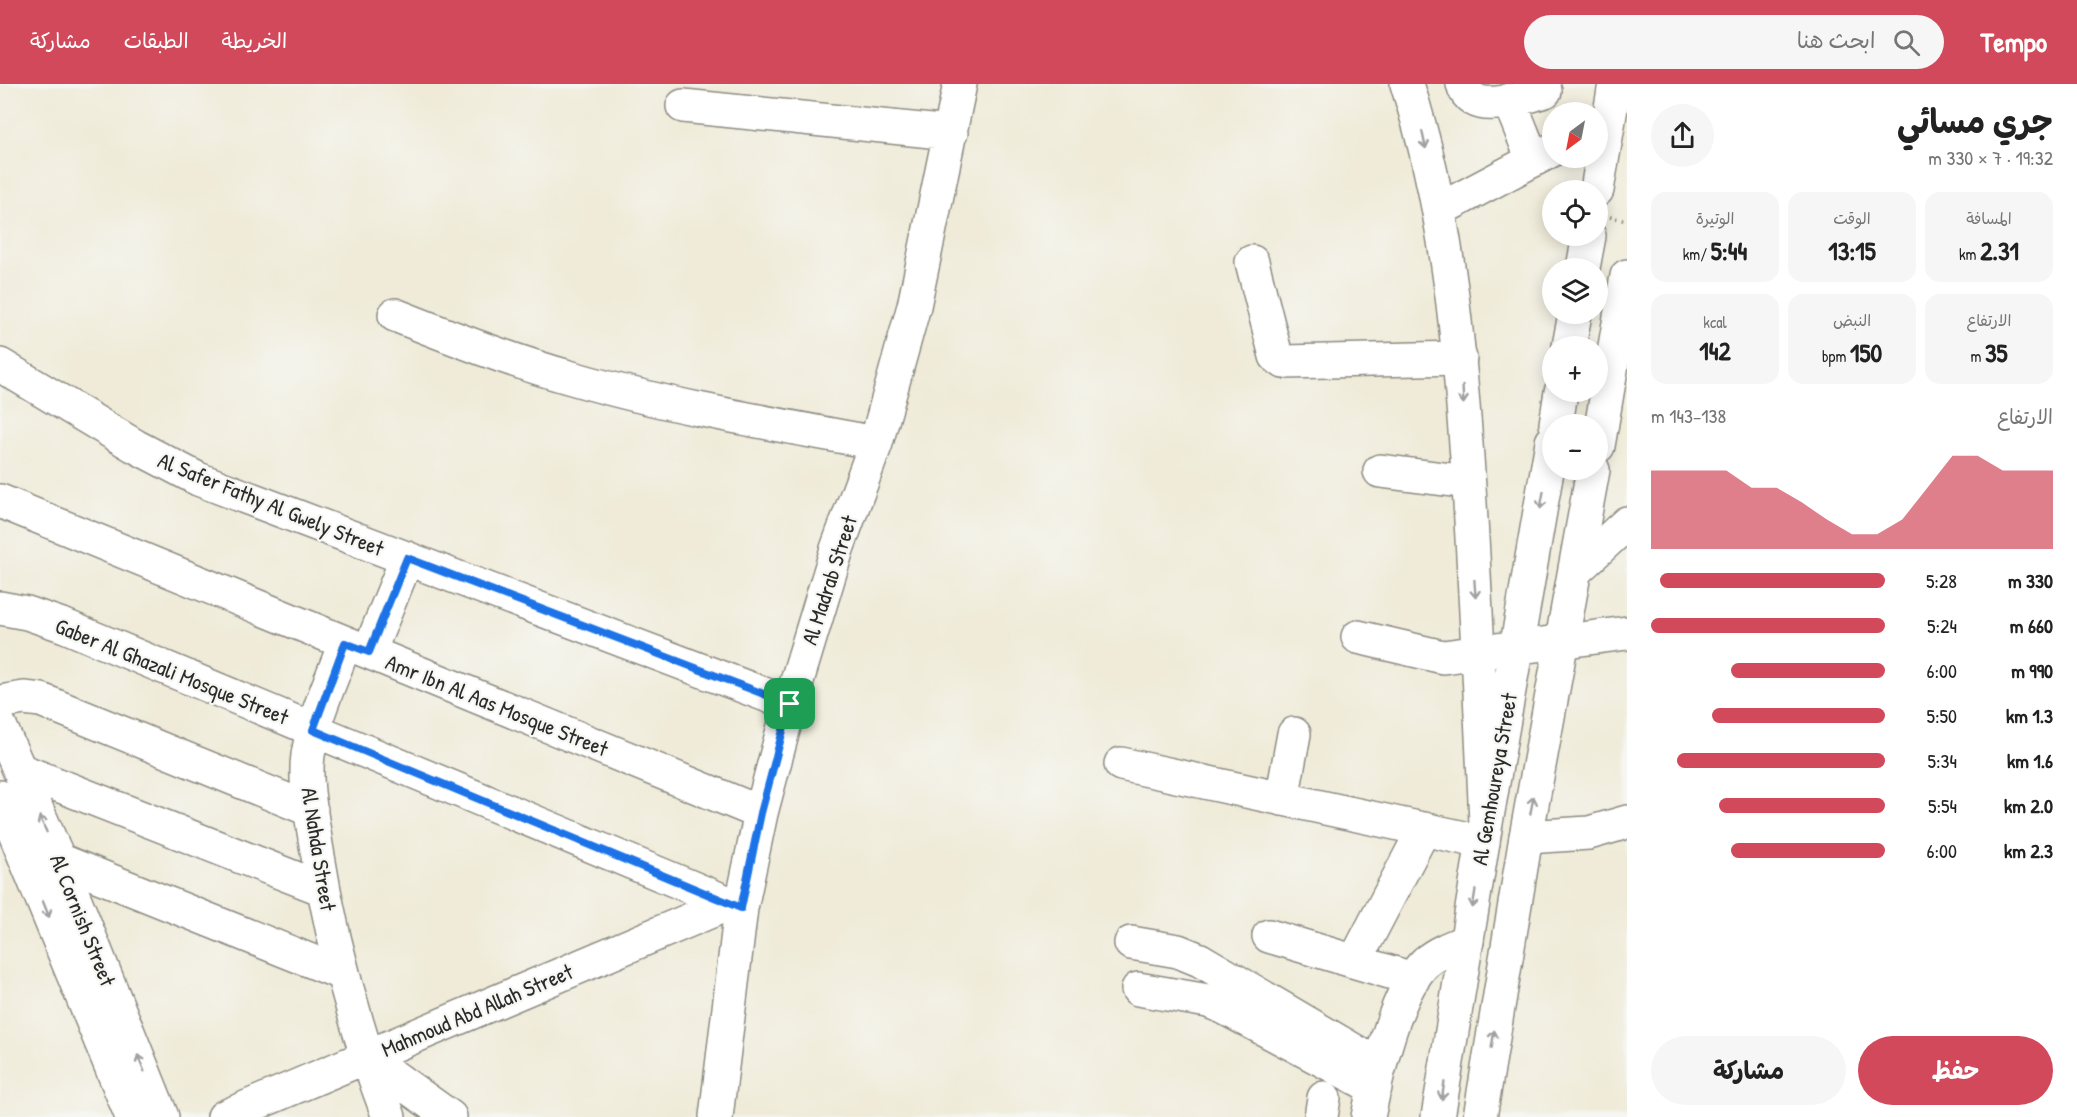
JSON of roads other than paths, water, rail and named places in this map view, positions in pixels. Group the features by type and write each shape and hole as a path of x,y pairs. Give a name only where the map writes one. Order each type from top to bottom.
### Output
{"street":[{"name":"Al Madrab Street","path":"716,1117 736,906 790,704 837,549 876,443 914,306 960,84"},
{"path":"1121,764 1424,829 1484,832 1479,652 1460,358 1439,210 1421,128 1407,84"},
{"path":"1463,84 1472,98 1482,103 1509,100 1545,91"},
{"path":"1608,107 1615,84"},
{"path":"1509,100 1542,153"},
{"path":"683,106 951,133"},
{"path":"1439,210 1542,156"},
{"path":"1252,262 1276,356 1284,362 1460,358"},
{"path":"1603,414 1627,276"},
{"path":"395,315 491,352 571,378 752,421 876,443"},
{"name":"Al Safer Fathy Al Gwely Street","path":"0,365 166,464 198,479 790,704"},
{"path":"1380,471 1468,482"},
{"name":"Al Gemhoureya Street","path":"1438,1117 1484,832 1545,480"},
{"name":"Al Gemhoureya Street","path":"1480,1117 1526,837 1591,480"},
{"name":"Amr Ibn Al Aas Mosque Street","path":"0,501 761,813"},
{"path":"1576,570 1627,523"},
{"name":"Al Nahda Street","path":"389,1117 366,1057 341,973 323,889 307,783 308,756 313,730 407,558"},
{"name":"Gaber Al Ghazali Mosque Street","path":"0,608 27,613 65,626 736,906"},
{"path":"1358,638 1443,657 1627,633"},
{"path":"0,702 24,698 41,700 311,810"},
{"name":"Al Cornish Street","path":"0,726 60,860 162,1117"},
{"path":"1282,799 1294,734"},
{"path":"20,770 323,889"},
{"name":"Al Cornish Street","path":"0,797 132,1117"},
{"path":"1526,837 1589,833 1627,822"},
{"path":"1355,961 1424,829"},
{"path":"60,860 341,973"},
{"name":"Mahmoud Abd Allah Street","path":"224,1117 736,906"},
{"path":"1269,936 1413,979"},
{"path":"1374,1090 1400,1007 1413,979 1425,963 1445,950 1467,941 1508,945"},
{"path":"1131,942 1189,955 1374,1090"},
{"path":"1138,989 1208,1001 1223,1007 1374,1090"},
{"path":"366,1057 450,1117"}]}
